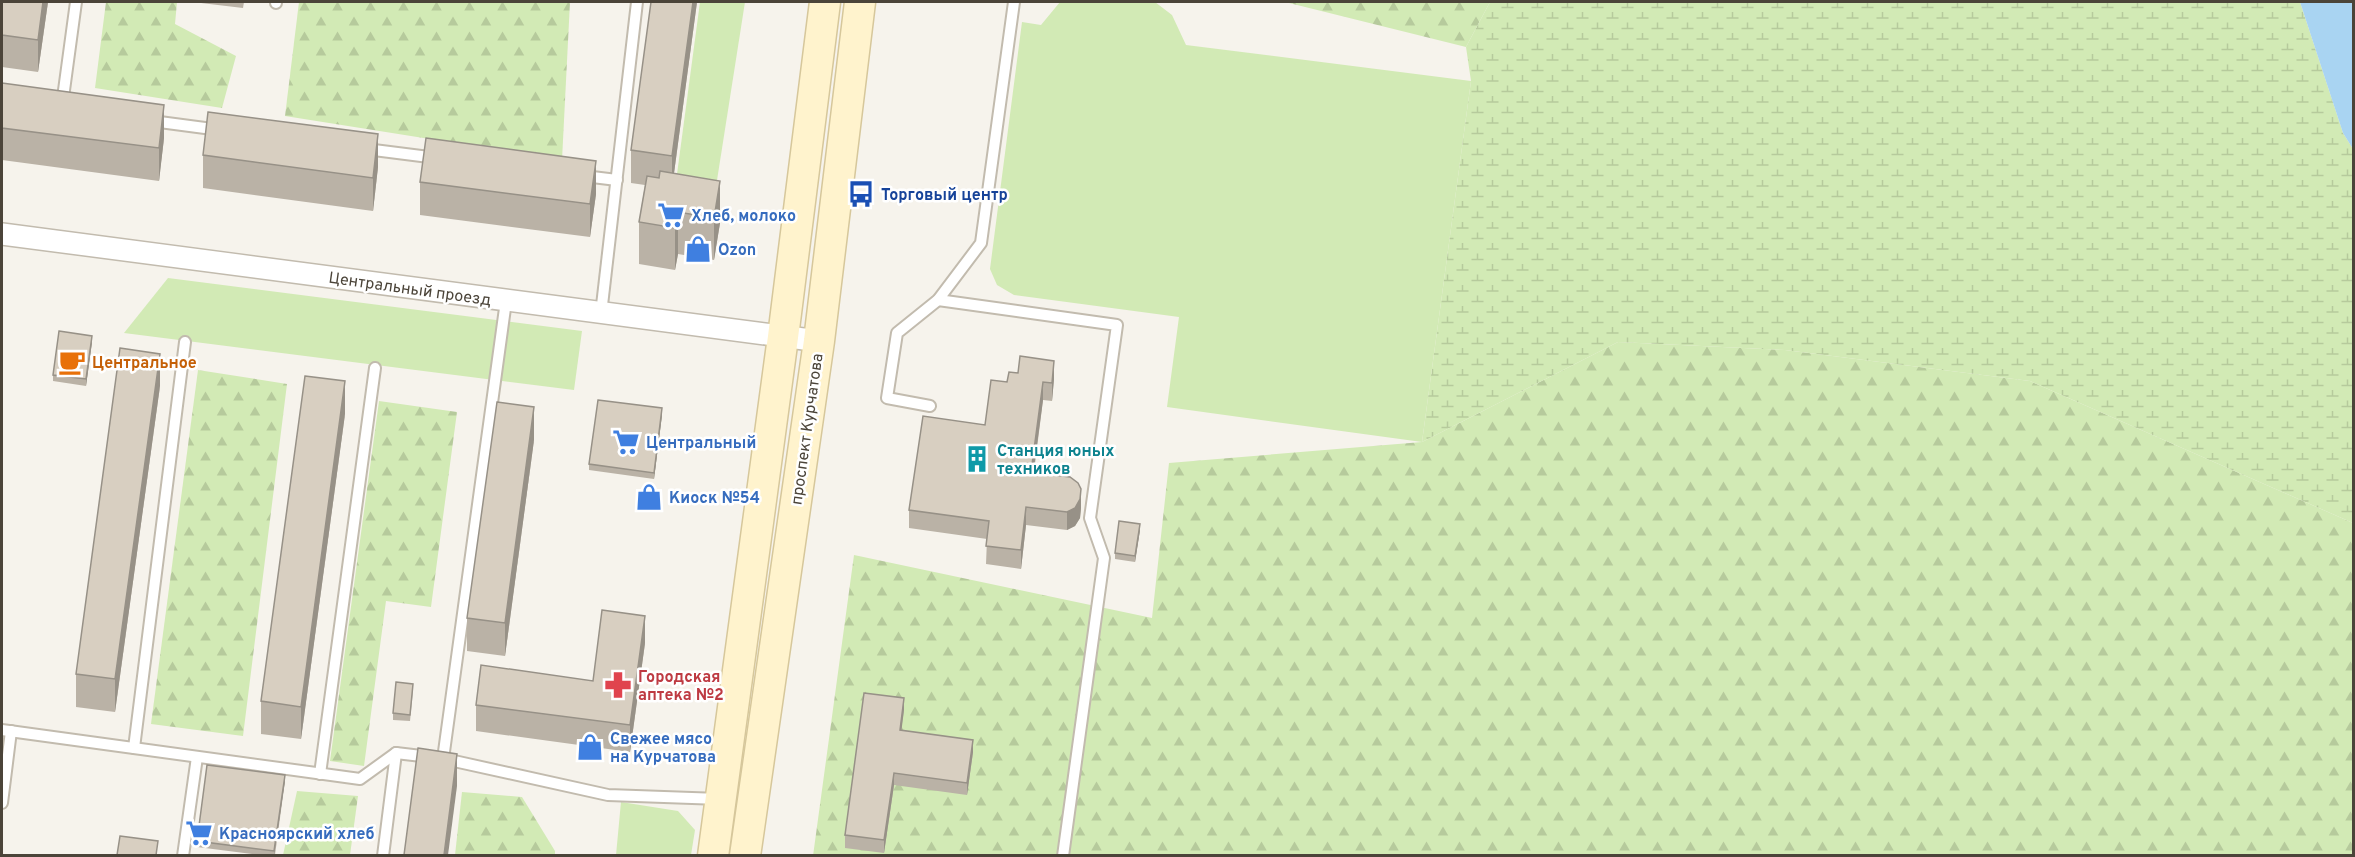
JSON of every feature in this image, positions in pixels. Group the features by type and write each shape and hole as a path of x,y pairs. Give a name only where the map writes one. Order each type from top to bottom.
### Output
{"main road":[{"name":"проспект Курчатова","path":"713,855 783,337 825,2"},
{"name":"проспект Курчатова","path":"745,855 819,342 860,2"}],"street":[{"name":"Центральный проезд","path":"2,234 819,342"}],"lane":[{"path":"73,110 62,108 76,2"},
{"path":"601,314 638,2"},
{"path":"930,406 887,398 897,333 938,300 981,243 1014,2"},
{"path":"139,119 228,131"},
{"path":"355,147 447,159"},
{"path":"571,175 617,180"},
{"path":"938,300 1117,325 1090,518 1104,558 1063,855"},
{"path":"443,759 506,301"},
{"path":"134,748 186,342"},
{"path":"321,774 375,368"},
{"path":"2,803 6,730 360,779 396,753 443,759 608,795 720,799"},
{"path":"383,855 396,753"},
{"path":"183,855 197,757"}],"green space":[{"path":"106,2 177,2 175,24 236,56 222,108 95,88"},
{"path":"299,2 570,2 562,160 285,116"},
{"path":"700,2 745,2 715,193 675,189"},
{"path":"1060,2 1155,2 1172,15 1186,45 1471,81 1422,442 1167,407 1179,317 1014,295 997,285 990,269 1022,22 1041,25"},
{"path":"1285,2 1490,2 1466,47"},
{"path":"1490,2 2300,2 2343,133 2353,149 2353,523 2030,381 1785,350 1618,342 1422,442 1471,81 1466,47"},
{"path":"168,278 582,331 574,390 124,333"},
{"path":"1618,342 1785,350 2030,381 2353,523 2353,855 813,856 854,555 1152,618 1169,463 1422,442"},
{"path":"198,370 287,384 243,736 151,724"},
{"path":"379,401 457,412 431,607 386,601 364,766 330,761"},
{"path":"297,791 358,796 350,855 283,855"},
{"path":"462,792 522,797 555,851 555,855 455,855"},
{"path":"621,802 678,811 695,830 691,855 616,855"}],"water":[{"path":"2300,2 2353,2 2353,149 2343,133"}],"building":[{"path":"2,2 43,2 38,40 2,35"},
{"path":"651,2 693,2 672,156 631,150"},
{"path":"2,83 164,105 159,148 2,128"},
{"path":"208,112 378,134 373,178 203,155"},
{"path":"426,138 596,161 590,204 420,182"},
{"path":"660,171 720,181 714,218 678,212 675,228 639,222 647,176 659,178"},
{"name":"Центральное","path":"59,331 92,336 86,379 53,375"},
{"path":"120,348 160,354 115,679 76,674"},
{"name":"Станция юных техников","path":"1020,356 1054,361 1052,383 1043,382 1031,472 1070,477 1078,483 1081,489 1080,499 1075,508 1067,512 1026,507 1021,550 986,546 989,521 909,510 923,416 985,425 991,380 1007,382 1009,372 1018,373"},
{"path":"305,376 345,381 301,707 261,701"},
{"name":"Центральный","path":"598,400 662,408 654,473 589,464"},
{"path":"497,402 534,407 505,623 467,618"},
{"path":"1119,521 1140,524 1135,556 1115,553"},
{"path":"602,610 645,616 630,725 476,705 481,665 593,681"},
{"path":"396,682 413,684 410,715 393,713"},
{"path":"864,693 904,698 900,730 973,740 967,783 894,773 884,840 845,835"},
{"path":"418,748 457,754 444,855 404,855"},
{"path":"207,765 285,775 274,851 197,841"},
{"path":"120,836 158,841 156,855 117,855"}],"place":[{"name":"Торговый центр","path":"861,194"},
{"name":"Хлеб, молоко","path":"671,215"},
{"name":"Ozon","path":"698,249"},
{"name":"Центральное","path":"72,362"},
{"name":"Центральный","path":"626,442"},
{"name":"Станция юных техников","path":"977,459"},
{"name":"Киоск №54","path":"649,497"},
{"name":"Городская аптека №2","path":"618,685"},
{"name":"Свежее мясо на Курчатова","path":"590,747"},
{"name":"Красноярский хлеб","path":"199,833"}]}
